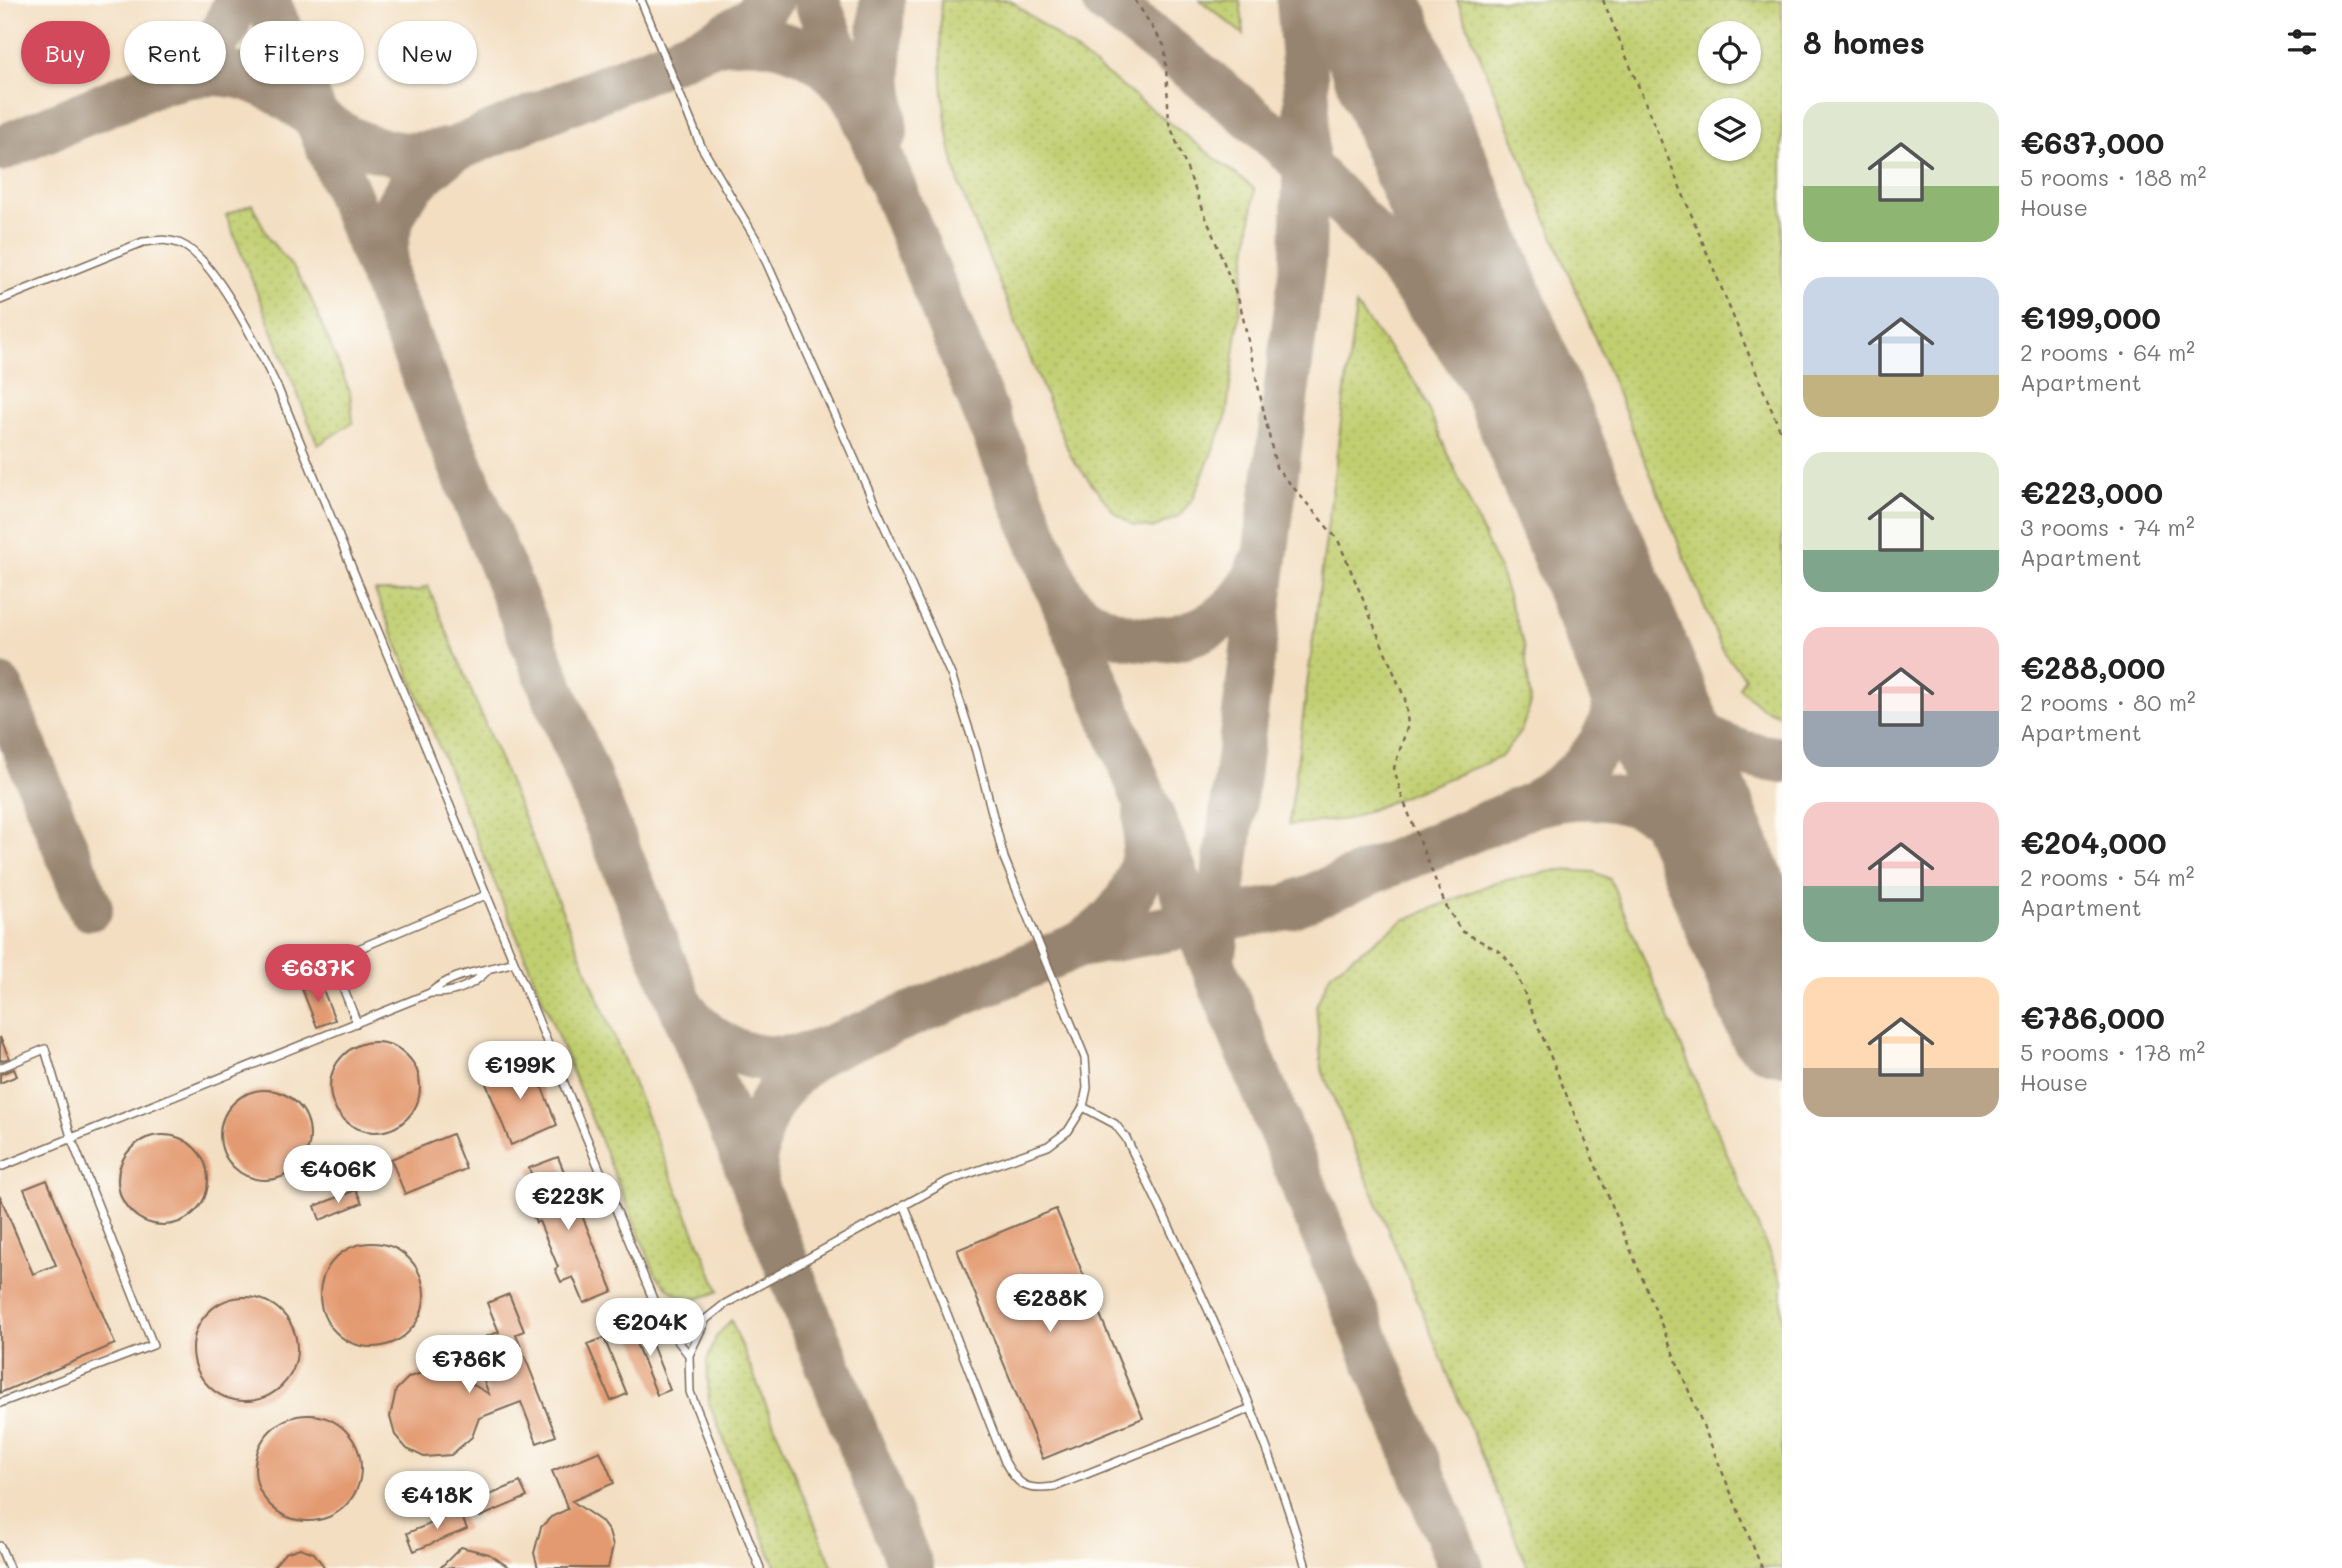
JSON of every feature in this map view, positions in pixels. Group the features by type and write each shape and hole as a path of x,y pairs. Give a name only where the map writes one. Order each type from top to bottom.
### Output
{"lane":[{"path":"641,0 701,146 757,241 952,677 976,751 1004,858 1085,1058 1087,1088 1083,1107 1068,1131 1048,1146 970,1172 904,1204 725,1304 706,1319 689,1354 690,1392 760,1568"},
{"path":"0,300 143,242 164,240 179,243 194,251 209,268 263,358 279,391 662,1321 689,1354"},
{"path":"357,1023 332,960 486,895"},
{"path":"0,1167 430,993 443,982 471,971 487,971 514,962"},
{"path":"430,993 447,994 475,982 487,971"},
{"path":"0,1068 45,1049 72,1140 153,1345 0,1403"},
{"path":"1083,1107 1115,1124 1126,1138 1193,1276 1288,1505 1306,1568"},
{"path":"904,1204 1005,1462 1014,1479 1023,1486 1034,1490 1054,1488 1250,1409"},
{"path":"0,1546 9,1568"}],"path":[{"path":"1135,0 1165,47 1169,123 1240,304 1276,467 1338,540 1405,699 1408,725 1394,768 1432,872 1445,904 1461,930 1501,952 1514,968 1762,1568"},
{"path":"1603,0 1782,435"}],"green space":[{"path":"941,0 1010,0 1255,189 1226,418 1193,499 1179,516 1153,528 1133,525 1114,512 1071,457 961,190 943,96"},
{"path":"1200,0 1240,0 1244,35"},
{"path":"1457,0 1782,0 1782,716 1762,708 1739,688 1745,677 1723,652"},
{"path":"252,204 269,239 294,269 309,294 350,392 353,422 318,445 226,215"},
{"path":"1356,306 1418,386 1500,572 1524,645 1531,703 1521,731 1501,757 1348,819 1289,825"},
{"path":"428,586 719,1291 699,1298 683,1297 669,1289 655,1273 375,591 418,591"},
{"path":"1558,870 1594,872 1610,879 1782,1283 1782,1568 1528,1568 1322,1070 1316,1006 1331,973 1404,920 1496,882"},
{"path":"731,1320 833,1568 776,1568 709,1403 707,1361 716,1337"}],"building":[{"path":"320,982 335,1020 317,1027 302,989"},
{"path":"0,1037 9,1058 0,1061"},
{"path":"375,1042 392,1046 407,1055 416,1070 420,1087 416,1104 407,1119 392,1128 375,1132 358,1128 343,1119 334,1104 330,1087 334,1070 343,1055 358,1046"},
{"path":"530,1058 557,1125 511,1145 483,1076"},
{"path":"14,1069 17,1076 0,1083 0,1074"},
{"path":"265,1090 282,1094 297,1103 306,1118 310,1135 306,1152 297,1167 282,1176 265,1180 248,1176 233,1167 224,1152 220,1135 224,1118 233,1103 248,1094"},
{"path":"452,1134 466,1169 405,1194 391,1159"},
{"path":"163,1135 180,1139 195,1148 204,1163 208,1180 204,1197 195,1212 180,1221 163,1225 146,1221 131,1212 122,1197 118,1180 122,1163 131,1148 146,1139"},
{"path":"558,1157 613,1291 584,1303 573,1277 561,1282 555,1269 558,1267 539,1221 536,1223 531,1209 543,1204 529,1168"},
{"path":"47,1180 115,1344 0,1393 0,1196 33,1274 56,1265 24,1189"},
{"path":"356,1190 362,1203 320,1220 315,1206"},
{"path":"1056,1209 1143,1418 1043,1459 957,1250"},
{"path":"372,1243 392,1247 409,1258 420,1275 424,1295 420,1315 409,1332 392,1343 372,1347 352,1343 335,1332 324,1315 320,1295 324,1275 335,1258 352,1247"},
{"path":"509,1294 524,1331 516,1334 556,1436 537,1443 521,1402 479,1418 472,1437 451,1455 424,1457 407,1449 395,1435 390,1417 396,1390 409,1377 435,1369 453,1373 489,1394 479,1369 497,1361 487,1336 499,1332 487,1303"},
{"path":"245,1297 265,1301 282,1312 293,1329 297,1349 293,1369 282,1386 265,1397 245,1401 225,1397 208,1386 197,1369 193,1349 197,1329 208,1312 225,1301"},
{"path":"643,1321 670,1390 657,1395 629,1326"},
{"path":"604,1338 627,1394 611,1401 587,1344"},
{"path":"308,1415 328,1419 345,1431 357,1448 361,1468 357,1488 345,1505 328,1517 308,1521 288,1517 271,1505 259,1488 255,1468 259,1448 271,1431 288,1419"},
{"path":"600,1451 614,1483 572,1501 601,1521 609,1532 613,1546 608,1568 538,1568 534,1553 541,1527 551,1517 568,1509 552,1471"},
{"path":"520,1482 527,1497 480,1517 473,1502"},
{"path":"460,1512 467,1529 414,1551 407,1533"},
{"path":"461,1547 489,1554 510,1568 440,1568"},
{"path":"300,1548 314,1553 325,1568 272,1568 285,1553"}],"taxiway":[{"path":"0,149 190,69 224,31 237,0"},
{"path":"267,0 435,402 911,1568"},
{"path":"226,75 265,85 336,131 363,145 393,153 416,155 453,150 710,44 750,21 771,0"},
{"path":"816,0 1461,1568"},
{"path":"882,0 879,61 885,133"},
{"path":"1104,0 1216,88 1289,150 1357,217 1388,253 1448,331 1502,412 1600,581"},
{"path":"1215,947 1303,261 1307,99 1299,0"},
{"path":"713,43 752,40 789,46 823,64 850,92"},
{"path":"386,278 385,256 391,219 409,189 453,150"},
{"path":"1061,593 1083,617 1097,625 1135,638 1157,639 1200,630 1219,619 1249,588 1260,567"},
{"path":"756,1181 757,1141 770,1105 781,1088 795,1074 827,1049 1079,945 1287,907 1534,804 1563,784 1586,763 1602,741 1613,716 1618,690 1619,661 1608,597"},
{"path":"1625,642 1658,693 1685,722 1719,744 1744,754 1782,760"},
{"path":"0,687 90,908"},
{"path":"1540,803 1562,798 1605,798 1626,802 1665,819 1699,847 1722,881 1740,917"},
{"path":"1079,945 1111,920 1133,889 1144,854 1146,813"},
{"path":"686,1012 715,1040 749,1055 786,1058 824,1050"}],"runway":[{"path":"1362,0 1782,1018"}]}
